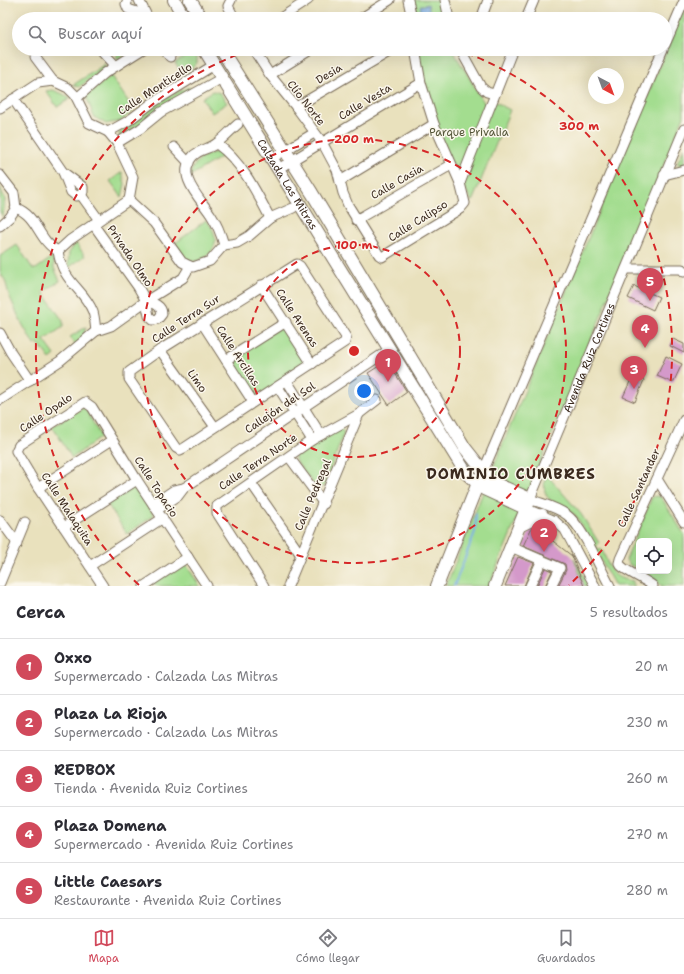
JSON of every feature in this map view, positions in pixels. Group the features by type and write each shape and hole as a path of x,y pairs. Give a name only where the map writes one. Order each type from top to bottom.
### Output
{"main road":[{"path":"174,0 181,12"},
{"path":"190,0 198,12"},
{"name":"Calzada Las Mitras","path":"208,56 466,473 478,485 529,504"},
{"name":"Calzada Las Mitras","path":"225,56 288,155 465,448 492,482 529,504"},
{"path":"437,586 483,472"},
{"name":"Avenida Ruiz Cortines","path":"498,585 511,547 529,504"},
{"path":"521,525 545,513"}],"street":[{"path":"128,0 126,4 128,9 135,12"},
{"path":"139,0 145,12"},
{"path":"290,12 308,0"},
{"path":"371,12 390,0"},
{"path":"408,0 411,12"},
{"path":"445,0 448,12"},
{"path":"484,12 488,0"},
{"path":"529,12 534,0"},
{"path":"672,29 684,1"},
{"path":"230,2 233,12"},
{"path":"107,56 116,66"},
{"path":"77,98 116,66 132,56"},
{"name":"Clío Norte","path":"258,56 270,75 322,142 337,170 343,193 356,220 381,257"},
{"path":"270,75 301,56"},
{"name":"Desia","path":"296,107 382,56"},
{"path":"416,56 420,83 434,124 460,183"},
{"path":"468,56 481,87 487,92 494,94"},
{"path":"460,183 510,56"},
{"path":"483,472 660,56"},
{"path":"35,57 54,81 68,88 77,98 89,123 113,138 133,177 129,200 70,240 58,251"},
{"name":"Calle Monticello","path":"113,138 128,122 152,103 214,65"},
{"name":"Calle Monticello","path":"113,138 140,129 161,112 222,78"},
{"path":"0,108 38,83 54,81"},
{"name":"Calle Vesta","path":"288,155 322,142 420,83"},
{"name":"Privada Olmo","path":"13,99 63,172 84,187 81,195 96,222 146,301"},
{"path":"224,245 220,231 188,180 186,170 189,163 198,152 217,144 238,124"},
{"path":"340,181 434,124"},
{"name":"Avenida Ruiz Cortines","path":"529,504 537,481 684,130"},
{"path":"278,169 288,155 314,133"},
{"path":"217,144 241,167 270,218"},
{"path":"174,147 189,163"},
{"path":"271,159 288,155"},
{"name":"Calle Casia","path":"356,220 451,165"},
{"path":"664,175 684,170"},
{"path":"0,174 14,193 16,208 10,217 0,226"},
{"name":"Calle Calipso","path":"381,257 460,209 465,203 460,183"},
{"path":"129,200 154,223 182,262 193,267 210,262 224,245 237,243 249,236 270,218 293,208"},
{"path":"16,208 22,210 33,218 47,243 58,251 65,276 92,312 96,331"},
{"name":"Calle Terra Sur","path":"296,264 300,266 347,338 343,344 181,449 174,446 129,377 131,370 261,285 296,264"},
{"path":"0,400 76,349 96,331 108,328 173,282 183,278 190,266"},
{"path":"626,269 682,269 684,272"},
{"name":"Calle Arenas","path":"261,285 312,364"},
{"path":"226,360 286,322"},
{"name":"Calle Arcillas","path":"202,324 254,402"},
{"path":"0,333 11,354 30,381"},
{"name":"Callejón del Sol","path":"155,507 178,496 184,488 390,349"},
{"name":"Limo","path":"160,350 215,427"},
{"path":"287,381 298,410"},
{"path":"278,387 320,435"},
{"name":"Calle Terra Norte","path":"264,586 216,511 219,503 251,483 312,440 359,414 378,400"},
{"name":"Calle Topacio","path":"86,402 92,407 137,480 207,586"},
{"name":"Calle Opalo","path":"19,445 86,402"},
{"name":"Calle Terra Norte","path":"298,410 312,440"},
{"name":"Calle Pedregal","path":"288,586 324,504 359,414"},
{"name":"Calle Santander","path":"644,578 621,567 620,559 683,425"},
{"path":"38,488 112,440"},
{"name":"Calle Malaquita","path":"19,445 16,449 17,453 38,488 103,586"},
{"path":"289,457 324,504"},
{"path":"657,479 684,522"},
{"path":"64,527 137,480"},
{"path":"537,481 545,513"},
{"path":"251,483 301,555"},
{"name":"Calzada Las Mitras","path":"529,504 545,513 565,530 595,586"},
{"name":"Calzada Las Mitras","path":"545,513 554,508 571,519 584,538 610,586"},
{"path":"90,566 163,518"},
{"path":"0,520 17,543"},
{"path":"0,583 25,522"},
{"path":"573,544 584,538"},
{"path":"511,547 560,568 551,586"},
{"path":"144,586 188,557"},
{"path":"530,586 542,560"},
{"path":"590,576 601,570"},
{"path":"638,586 644,578 654,586"}],"green space":[{"path":"410,0 440,0 442,12 413,12"},
{"path":"684,8 684,116 489,586 446,586 487,482 664,56 672,56 672,37"},
{"path":"116,56 123,56 118,59"},
{"path":"186,56 197,56 197,63 184,76 175,63"},
{"name":"Parque Privalia","path":"419,56 456,56 486,106 493,101 510,110 472,202 449,158 437,130"},
{"path":"105,64 105,68 79,87 73,85"},
{"path":"111,76 134,110 121,121 106,124 94,117 86,96"},
{"path":"189,87 192,91 155,111 138,126 122,136 119,135 119,131 131,125 161,100"},
{"path":"53,90 70,99 57,107 46,91"},
{"path":"213,91 220,93 227,103 212,113 202,98"},
{"path":"684,148 684,165 681,166 677,163"},
{"path":"218,152 224,155 190,176 196,163 203,157"},
{"path":"122,172 125,184 122,197 110,181"},
{"path":"0,187 5,200 3,217 0,212"},
{"path":"206,220 212,228 214,234 214,247 204,258 190,261 181,255 174,244"},
{"path":"76,243 85,256 68,268 69,253"},
{"path":"17,245 33,269 36,269 54,256 54,268 60,281 43,292 63,321 63,327 44,340 55,355 50,359 38,343 34,345 20,320 9,295 5,280 0,273 0,256"},
{"path":"286,322 312,364 253,402 226,360"},
{"path":"86,327 83,336 76,345 70,337"},
{"path":"83,408 86,410 101,437 72,458 52,426"},
{"path":"340,427 344,433 324,486 317,489 295,460 295,455"},
{"path":"546,474 581,514 599,543 595,548 602,550 612,572 620,578 633,581 633,586 615,586 577,517 548,497 545,492 544,485"},
{"path":"134,484 153,516 127,534 106,502"},
{"path":"652,497 661,497 684,534 684,586 662,586 648,574 672,574 672,538 636,538 636,568 630,565 626,560"},
{"path":"574,558 589,586 584,586"},
{"path":"185,563 200,586 156,586 153,582"}],"water":[{"path":"428,4 430,12 421,12 420,6"}],"building":[{"path":"634,286 659,297 653,310 628,298"},
{"path":"673,339 684,344 684,353 670,346"},
{"path":"666,356 682,364 673,383 657,376"},
{"path":"387,361 407,392 389,405 368,373"},
{"path":"633,375 644,380 635,402 623,397"},
{"path":"535,527 572,556 584,586 558,586 566,570 565,564 523,546 531,529"},
{"path":"518,557 534,563 524,586 505,586"},
{"path":"545,568 552,571 545,586 537,586"}],"waterway":[{"path":"456,445 469,467"},
{"path":"454,586 475,532 476,514"}],"place":[{"name":"Little Caesars","path":"650,301"},
{"name":"Plaza Domena","path":"645,348"},
{"name":"Oxxo","path":"388,382"},
{"name":"REDBOX","path":"634,389"},
{"name":"Plaza La Rioja","path":"544,552"}],"district":[{"name":"DOMINIO CUMBRES","path":"511,474"}]}
